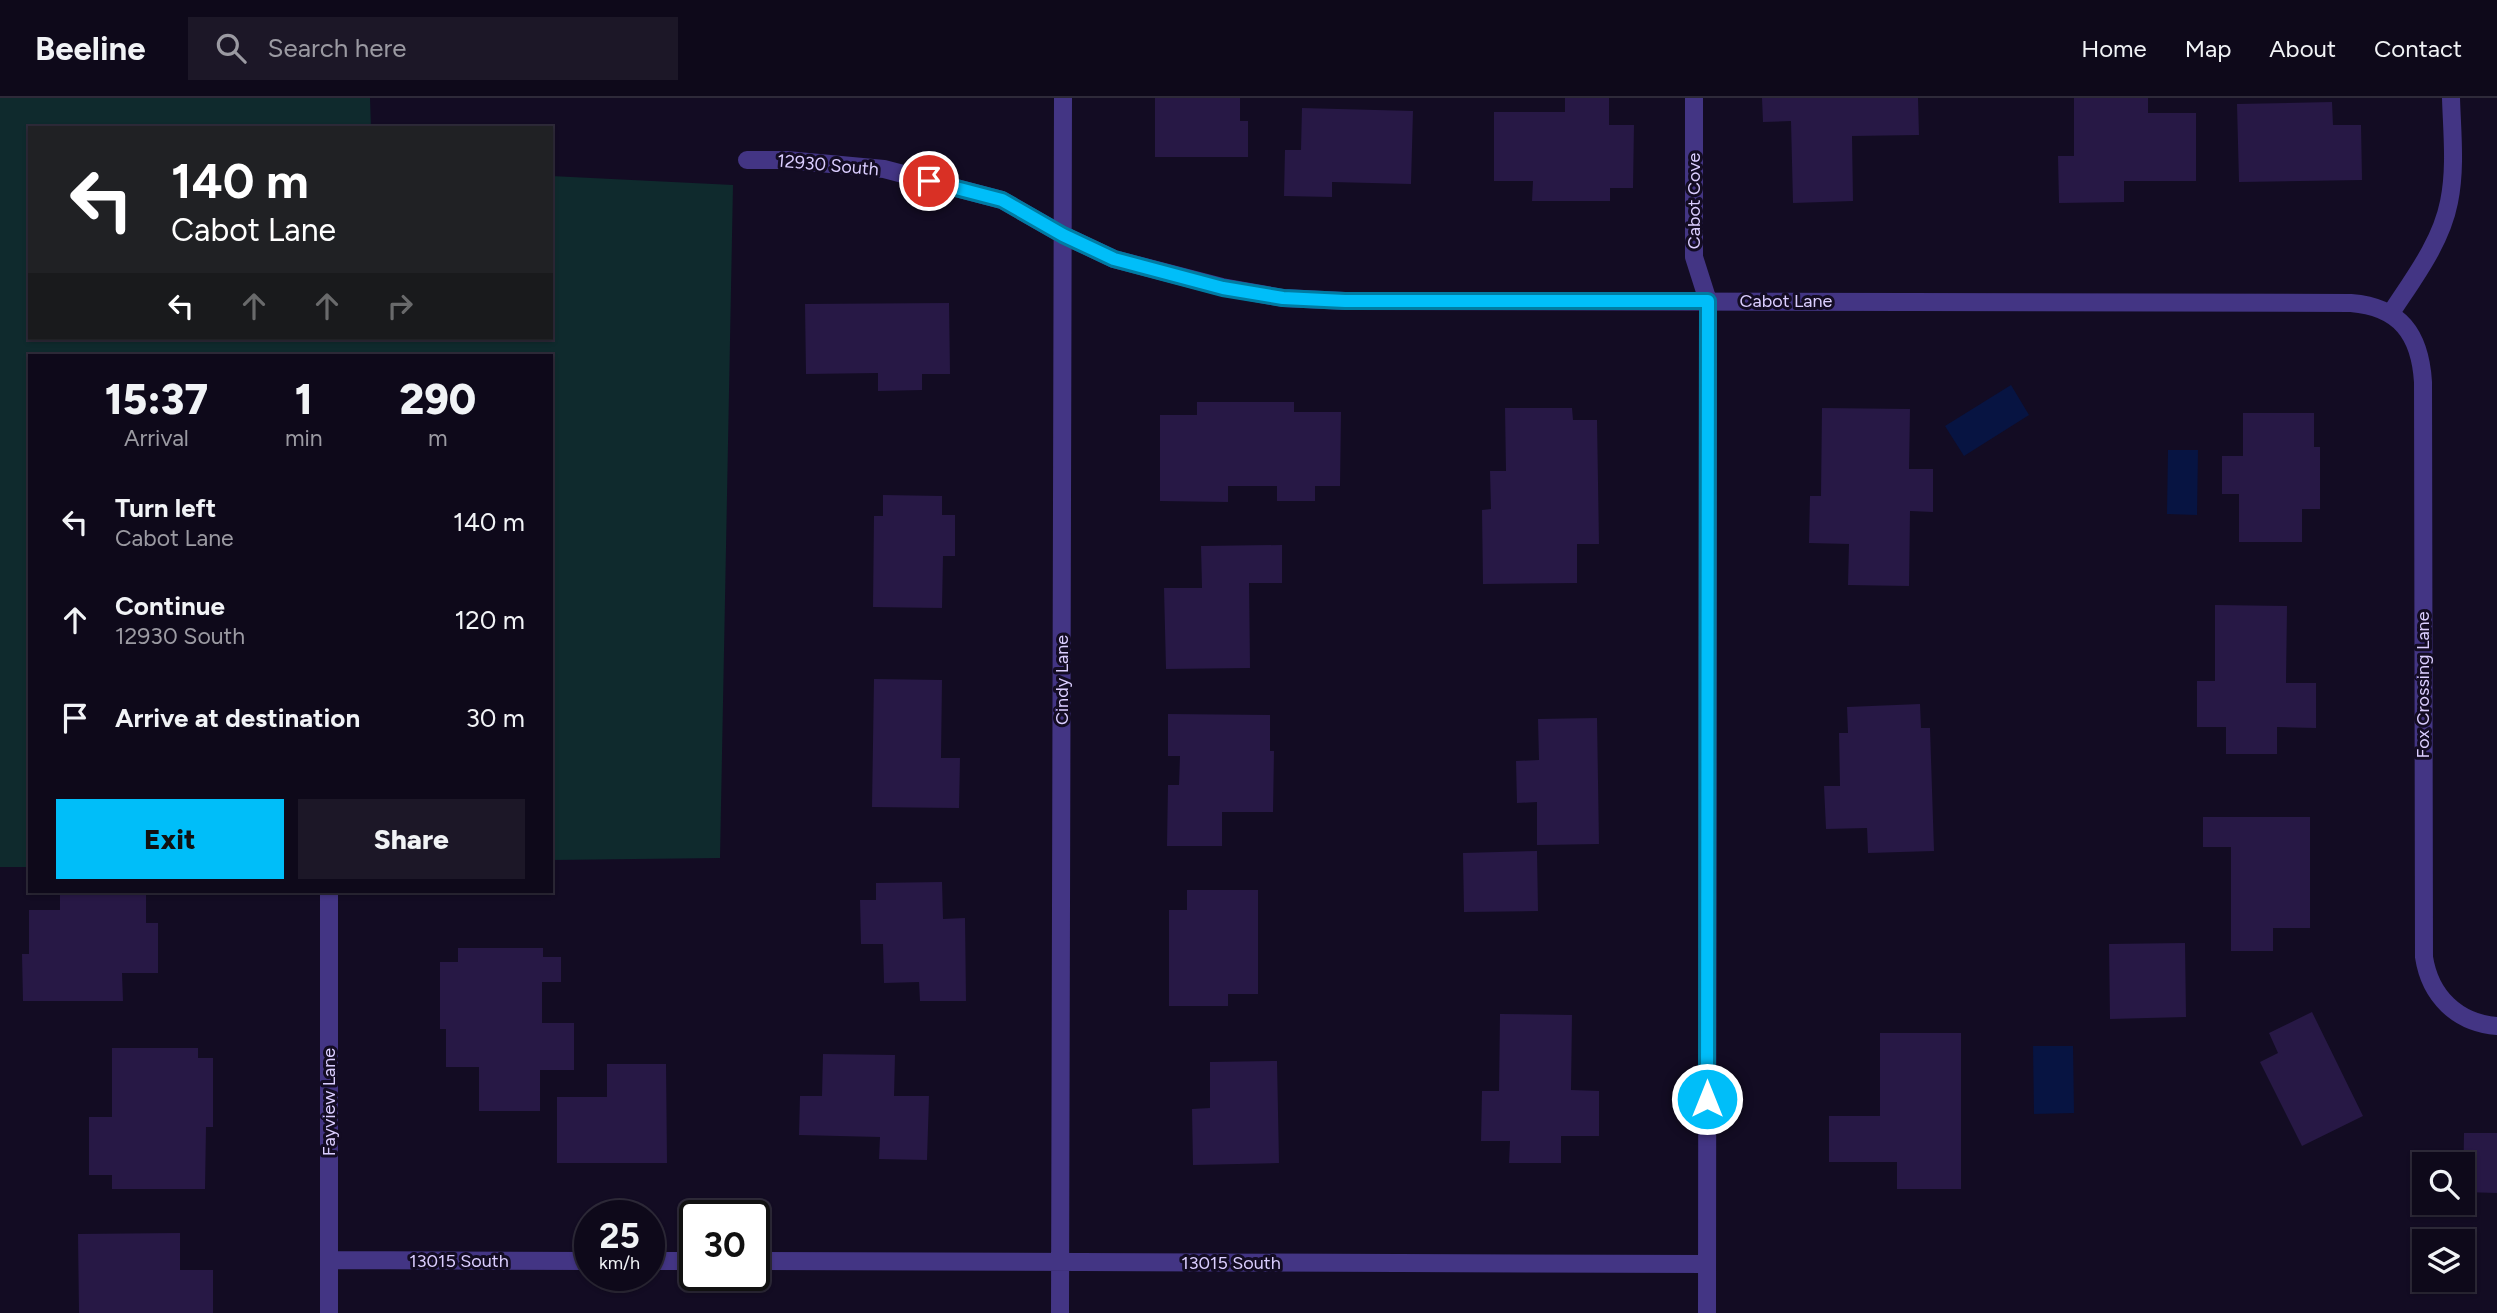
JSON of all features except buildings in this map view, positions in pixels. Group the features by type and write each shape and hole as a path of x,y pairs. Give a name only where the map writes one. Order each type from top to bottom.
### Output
{"street":[{"name":"Cindy Lane","path":"1060,1313 1063,98"},
{"name":"Cabot Cove","path":"1694,98 1694,257 1708,301 1707,1313"},
{"path":"2391,313 2430,250 2449,203 2452,177 2451,98"},
{"name":"12930 South","path":"747,160 787,160 884,169 1002,200 1063,235"},
{"name":"Cabot Lane","path":"1063,235 1114,259 1223,288 1283,298 1345,301 2351,303 2365,304 2391,313"},
{"name":"Fox Crossing Lane","path":"2391,313 2403,323 2417,347 2423,382 2424,957 2430,981 2445,1003 2469,1021 2497,1026"},
{"name":"Fayview Lane","path":"329,893 329,1313"},
{"name":"13015 South","path":"329,1260 574,1261"},
{"name":"13015 South","path":"770,1261 1707,1264"}],"green space":[{"path":"0,98 370,98 371,126 28,126 28,340 553,340 553,176 733,185 720,858 553,860 553,354 28,354 28,867 0,867"}],"shaded area":[{"path":"2011,385 2029,415 1964,456 1945,426"},
{"path":"2168,450 2198,450 2197,515 2167,514"},
{"path":"2033,1046 2073,1046 2074,1113 2034,1114"}],"route":[{"path":"929,181 1002,200 1063,235 1114,259 1223,288 1283,298 1345,301 1708,301 1707,1099"}]}
